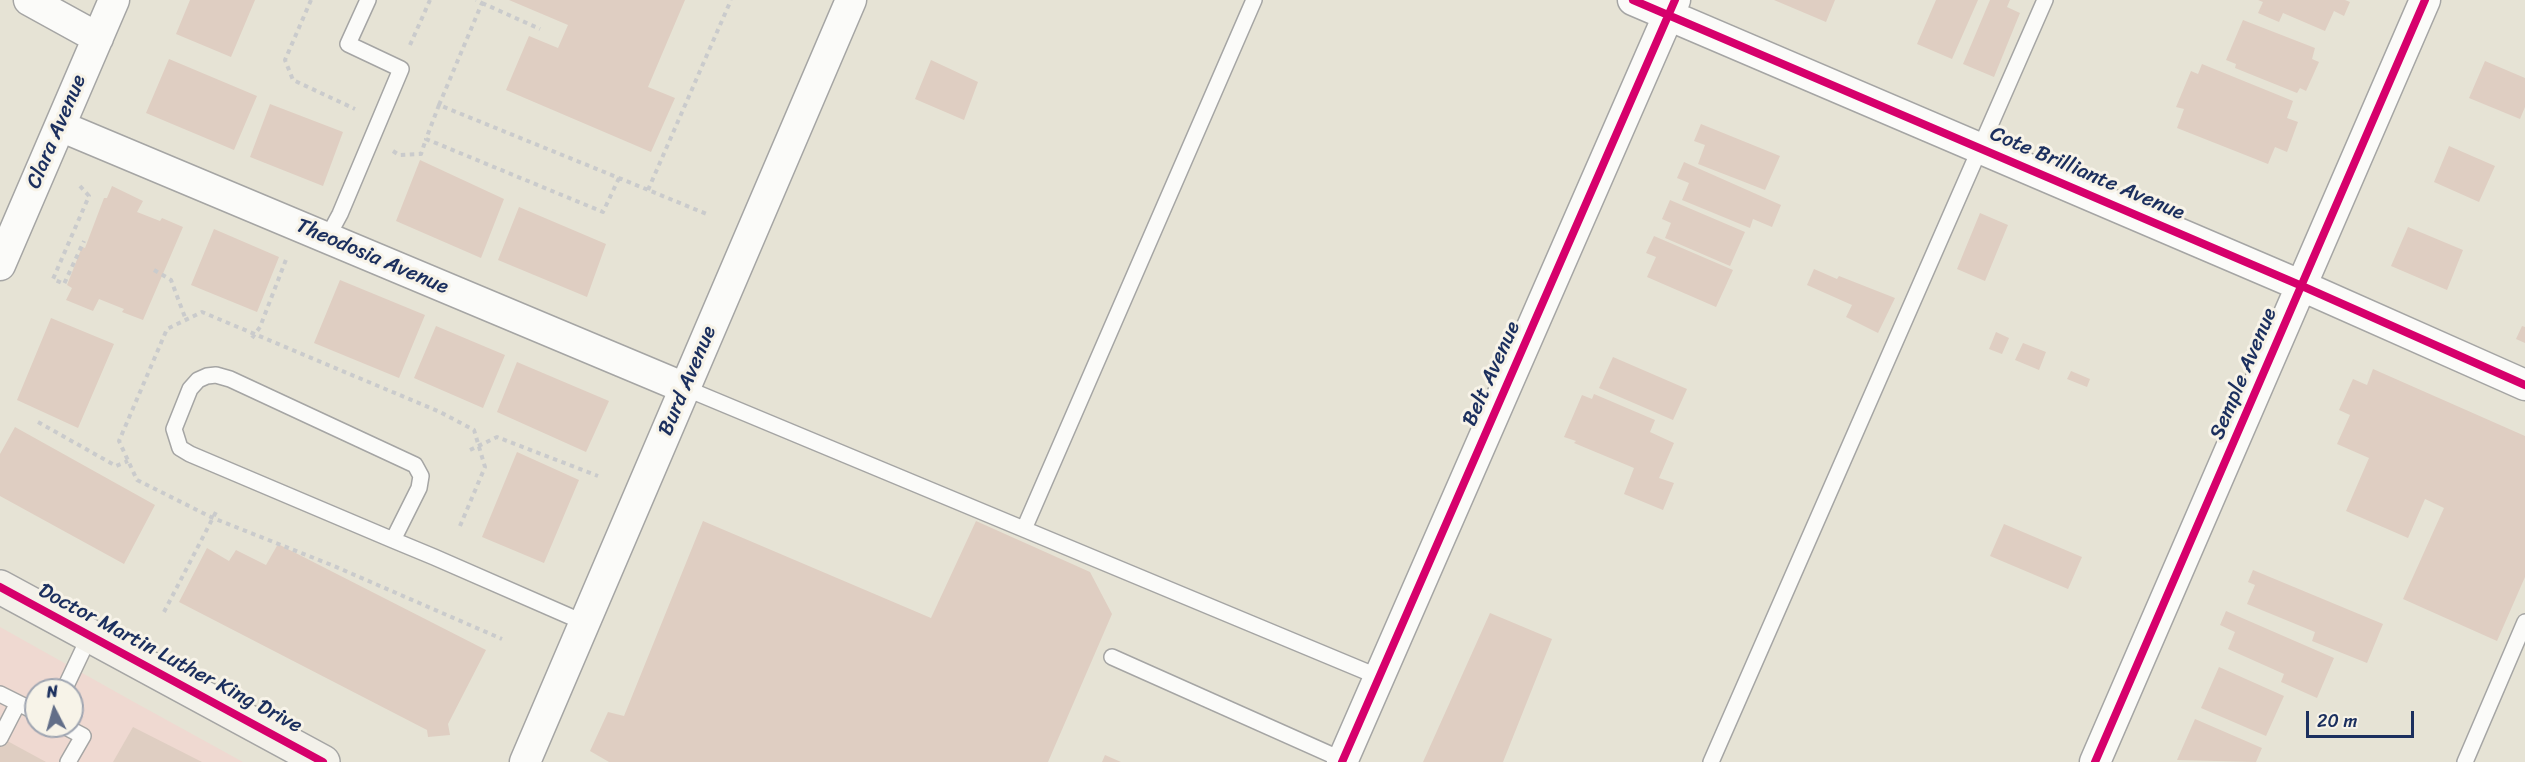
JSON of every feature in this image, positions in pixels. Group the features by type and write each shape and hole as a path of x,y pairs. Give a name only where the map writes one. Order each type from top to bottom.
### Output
{"main road":[{"name":"Doctor Martin Luther King Drive","path":"0,587 322,762"}],"street":[{"path":"29,0 98,38"},
{"name":"Clara Avenue","path":"0,265 114,0"},
{"name":"Burd Avenue","path":"525,762 851,0"},
{"name":"Cote Brilliante Avenue","path":"1633,0 1671,8 1981,149 2302,286 2525,385"},
{"name":"Semple Avenue","path":"2096,762 2425,0"},
{"name":"Belt Avenue","path":"1342,761 1671,8"},
{"name":"Theodosia Avenue","path":"60,126 685,388"}],"lane":[{"path":"327,238 340,214 401,69 348,44 368,0"},
{"path":"1024,530 1254,0"},
{"path":"1711,762 2045,0"},
{"path":"393,540 419,488 420,476 415,465 230,379 216,375 207,376 198,380 190,389 174,429 180,448 585,623"},
{"path":"685,388 1378,677"},
{"path":"2465,762 2525,622"},
{"path":"70,678 90,635"},
{"path":"1112,657 1342,761"},
{"path":"0,694 24,706"},
{"path":"0,738 18,703"},
{"path":"69,762 82,738"}],"path":[{"path":"311,0 285,60 293,80 358,110"},
{"path":"410,45 430,0"},
{"path":"476,0 540,29"},
{"path":"648,190 731,0"},
{"path":"388,149 399,155 421,154 482,3"},
{"path":"439,105 709,215"},
{"path":"426,139 603,212 619,178"},
{"path":"80,186 89,196 53,279 64,284 84,241"},
{"path":"252,338 281,276 290,248"},
{"path":"154,270 171,280 186,320"},
{"path":"255,333 465,424 474,430 485,467 460,526"},
{"path":"38,422 116,466 128,461"},
{"path":"470,450 497,437 598,476"},
{"path":"164,612 217,510"}],"shaded area":[{"path":"0,627 134,702 243,762 0,762"}],"building":[{"path":"190,0 255,0 231,57 176,34"},
{"path":"509,0 685,0 648,87 675,98 651,152 506,90 529,36 558,48 568,25"},
{"path":"1774,0 1835,0 1826,22"},
{"path":"1936,0 1978,0 1952,59 1917,44"},
{"path":"1990,0 2010,0 2007,7 2020,13 1994,77 1963,64"},
{"path":"2258,0 2345,0 2350,2 2344,16 2334,11 2325,31 2283,13 2279,22 2258,13 2263,2"},
{"path":"2243,20 2315,48 2312,59 2319,62 2306,91 2300,88 2297,93 2235,68 2236,64 2226,60"},
{"path":"169,59 257,96 234,150 146,113"},
{"path":"931,60 978,82 964,120 915,99"},
{"path":"2485,61 2525,78 2525,107 2520,119 2469,98"},
{"path":"2202,64 2293,101 2287,118 2298,122 2287,152 2275,147 2268,164 2177,128 2184,109 2176,107 2191,71 2198,74"},
{"path":"270,104 343,132 323,186 250,157"},
{"path":"1701,124 1780,156 1765,190 1698,164 1705,145 1694,141"},
{"path":"2449,146 2495,166 2479,202 2434,182"},
{"path":"420,160 504,199 481,258 396,221"},
{"path":"1684,162 1781,205 1772,227 1753,219 1750,228 1682,200 1689,183 1677,178"},
{"path":"112,186 143,201 137,212 160,221 162,218 183,227 143,320 122,312 124,309 99,299 93,311 66,300 72,288 67,285 82,247 85,248 104,198 107,198"},
{"path":"1670,200 1745,232 1730,266 1665,238 1671,223 1662,219"},
{"path":"519,207 606,244 587,297 498,260"},
{"path":"1980,213 2008,225 1985,281 1957,269"},
{"path":"2408,227 2463,250 2447,290 2391,266"},
{"path":"214,229 279,257 257,312 191,285"},
{"path":"1654,236 1733,270 1716,307 1647,277 1656,257 1646,253"},
{"path":"1814,269 1837,279 1839,276 1895,298 1878,333 1846,317 1852,305 1807,285"},
{"path":"340,280 425,315 399,378 314,343"},
{"path":"51,318 114,344 78,428 17,400"},
{"path":"436,326 505,355 483,408 414,378"},
{"path":"2522,326 2525,327 2525,343 2516,339"},
{"path":"1996,332 2009,338 2002,354 1989,349"},
{"path":"2023,343 2046,352 2039,370 2015,360"},
{"path":"1613,357 1687,389 1673,420 1599,388"},
{"path":"517,362 609,401 586,452 497,412"},
{"path":"2373,369 2525,436 2525,577 2497,641 2403,599 2444,508 2425,499 2408,538 2346,511 2369,458 2337,444 2350,415 2339,410 2353,379 2367,385"},
{"path":"2071,371 2090,379 2087,387 2067,379"},
{"path":"1594,394 1655,420 1650,432 1674,443 1659,478 1674,483 1663,510 1624,494 1634,468 1564,437 1582,395 1592,399"},
{"path":"15,427 155,505 124,564 0,496 0,454"},
{"path":"517,452 579,480 544,563 482,537"},
{"path":"703,521 931,618 976,521 1090,572 1112,614 1048,762 609,762 590,751 608,712 624,716"},
{"path":"2004,524 2082,557 2068,589 1990,556"},
{"path":"278,544 486,650 448,724 450,735 428,737 427,730 179,602 207,548 229,561 236,550 266,565"},
{"path":"2253,570 2383,624 2367,663 2312,641 2315,632 2247,604 2255,585 2248,582"},
{"path":"2226,611 2334,658 2317,698 2281,682 2284,674 2228,649 2235,632 2220,625"},
{"path":"1490,613 1552,639 1503,762 1423,762"},
{"path":"2219,667 2284,696 2266,736 2201,708"},
{"path":"2195,719 2262,748 2256,762 2177,760"},
{"path":"133,727 202,762 113,762"},
{"path":"0,737 46,762 0,762"},
{"path":"1105,755 1121,762 1102,762"}],"cycle path":[{"path":"1633,0 2302,286 2525,385"},
{"path":"1342,762 1675,0"},
{"path":"2095,762 2425,0"},
{"path":"0,587 323,762"}]}
